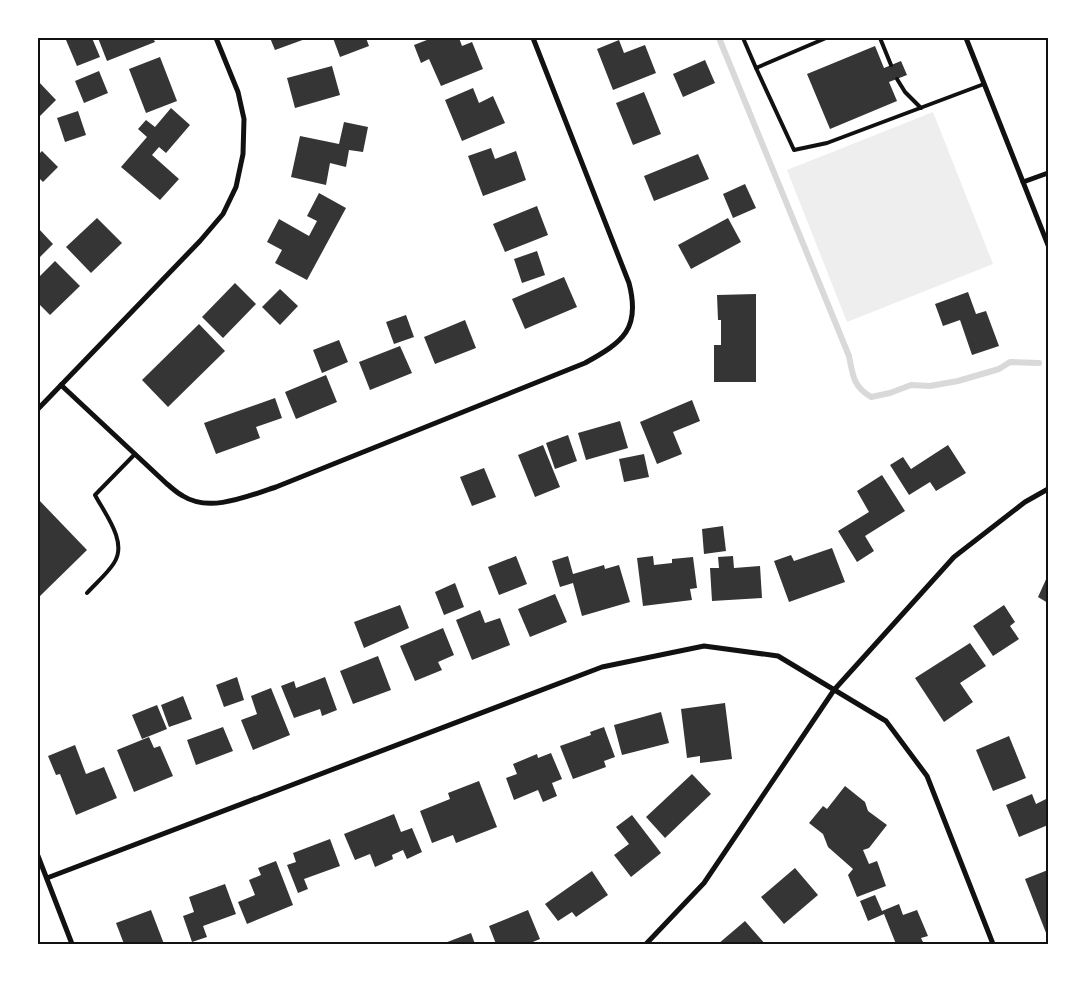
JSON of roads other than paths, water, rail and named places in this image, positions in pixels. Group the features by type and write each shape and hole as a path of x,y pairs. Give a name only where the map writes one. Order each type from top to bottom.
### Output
{"street":[{"path":"38,409 200,241 223,214 233,194 243,154 244,119 238,92 216,38"},
{"path":"61,385 167,484 184,497 201,503 222,502 243,498 276,487 585,363 604,352 620,340 630,327 634,298 533,38"},
{"path":"966,38 1048,246"},
{"path":"1023,182 1048,173"},
{"path":"646,944 704,882 834,690 954,557 1025,502 1048,489"},
{"path":"47,878 602,667 704,646 778,656 886,721 927,776 993,944"},
{"path":"38,856 72,944"}],"lane":[{"path":"743,38 794,150 828,143 984,84"},
{"path":"756,68 826,38"},
{"path":"880,38 891,65"},
{"path":"897,79 904,92 921,108"},
{"path":"87,592 114,562 119,549 117,540 95,495 135,454"}],"waterway":[{"path":"719,38 849,356 855,380 861,389 871,397 890,393 911,385 930,386 958,381 999,369 1010,362 1039,363"}]}
